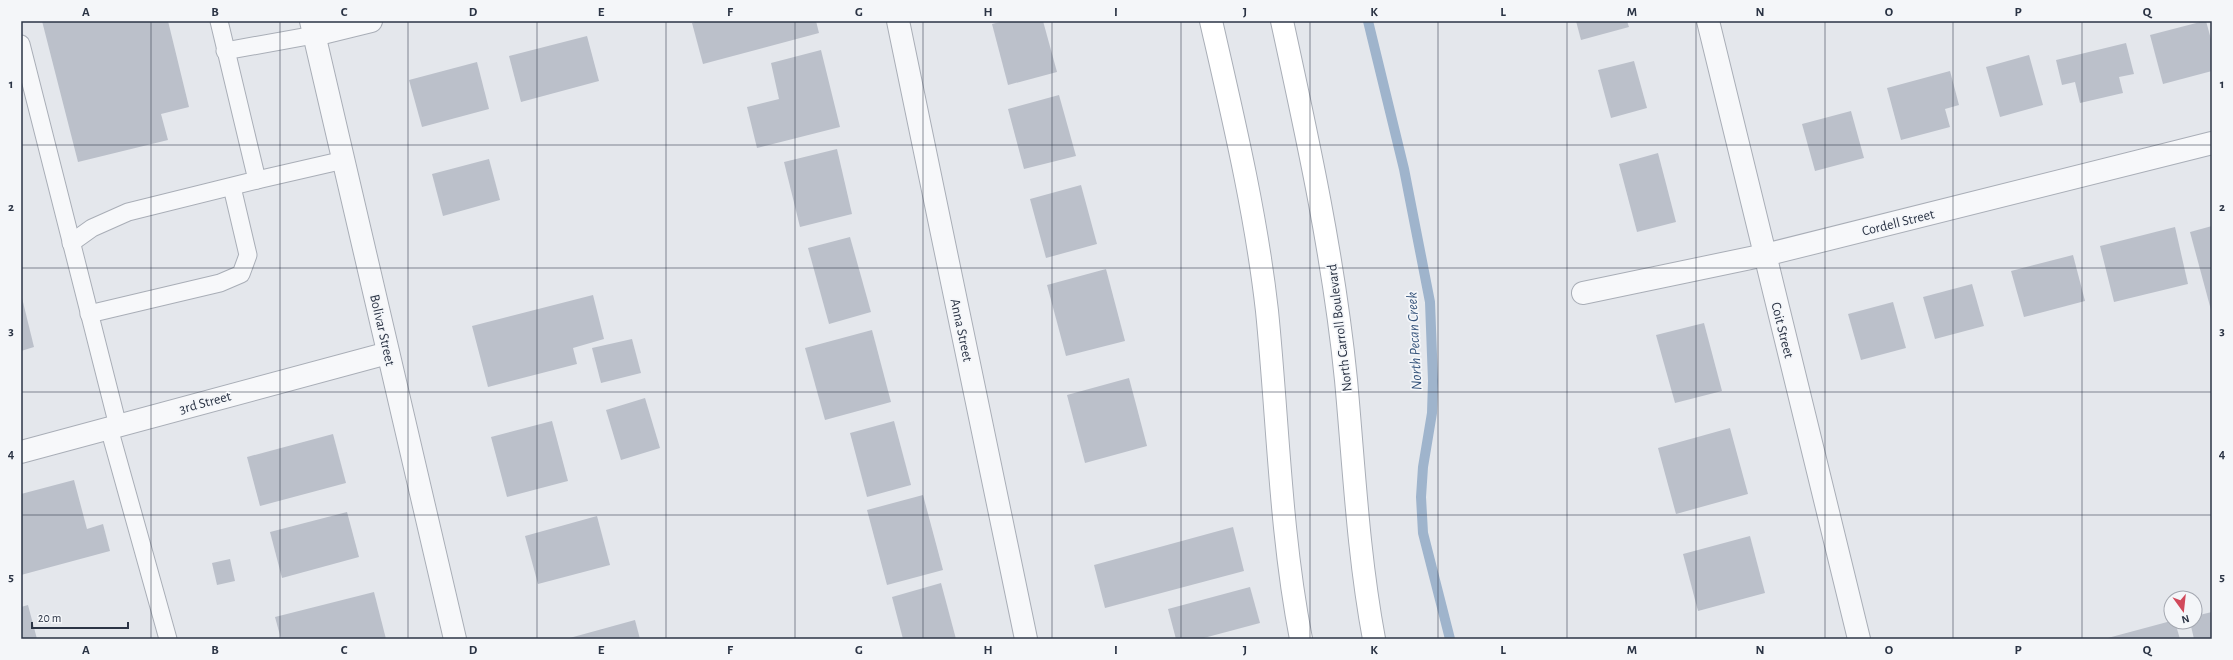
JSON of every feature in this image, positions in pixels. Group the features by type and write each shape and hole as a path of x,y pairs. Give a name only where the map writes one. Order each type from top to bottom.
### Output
{"main road":[{"path":"1211,21 1233,116 1257,241 1267,311 1293,594 1301,639"},
{"name":"North Carroll Boulevard","path":"1282,21 1330,250 1346,380 1365,589 1374,639"}],"street":[{"path":"312,28 371,21"},
{"name":"Anna Street","path":"898,21 1026,639"},
{"name":"Coit Street","path":"1708,21 1859,639"},
{"name":"Bolivar Street","path":"312,28 455,639"},
{"name":"Cordell Street","path":"1583,293 1765,255 2212,143"},
{"name":"3rd Street","path":"21,452 388,353"}],"lane":[{"path":"219,21 257,180"},
{"path":"225,50 312,28"},
{"path":"21,44 72,243 113,427 168,639"},
{"path":"72,243 92,228 128,212 344,160"},
{"path":"89,314 220,283 241,274 248,255 232,187"}],"building":[{"path":"42,21 168,21 189,107 161,114 168,140 78,162"},
{"path":"699,21 816,21 819,33 703,64 692,23"},
{"path":"1004,21 1043,21 1057,72 1008,85 992,24"},
{"path":"1576,21 1627,21 1629,27 1581,40"},
{"path":"2206,21 2212,43 2212,71 2163,84 2150,35"},
{"path":"587,36 599,81 521,102 509,56"},
{"path":"2126,43 2134,74 2119,77 2123,93 2080,103 2075,82 2062,85 2056,60"},
{"path":"821,50 840,127 757,148 747,107 779,99 771,63"},
{"path":"2029,55 2043,105 2000,117 1986,67"},
{"path":"1634,61 1647,108 1611,118 1598,70"},
{"path":"477,62 489,109 422,127 409,80"},
{"path":"1950,71 1959,105 1945,109 1950,127 1901,140 1887,88"},
{"path":"1059,95 1076,156 1024,169 1008,109"},
{"path":"1851,111 1864,158 1815,171 1802,124"},
{"path":"837,149 852,214 800,227 784,162"},
{"path":"1658,153 1676,222 1637,232 1619,164"},
{"path":"489,159 500,200 443,216 432,174"},
{"path":"1081,185 1097,244 1046,258 1030,199"},
{"path":"2212,226 2212,309 2211,310 2190,232"},
{"path":"2175,227 2188,284 2114,302 2100,246"},
{"path":"850,237 871,312 829,324 808,248"},
{"path":"2073,255 2085,301 2024,317 2011,271"},
{"path":"1106,269 1125,341 1066,356 1047,285"},
{"path":"1972,284 1984,326 1935,339 1923,297"},
{"path":"593,295 604,339 573,348 577,364 488,387 472,326"},
{"path":"22,298 34,347 21,351 21,299"},
{"path":"1893,302 1906,348 1861,360 1848,314"},
{"path":"1704,323 1722,391 1675,403 1656,335"},
{"path":"872,330 891,402 825,420 805,348"},
{"path":"632,339 641,373 601,383 592,348"},
{"path":"1129,378 1147,446 1085,463 1067,395"},
{"path":"645,398 660,448 621,460 606,410"},
{"path":"552,421 568,481 507,497 491,437"},
{"path":"894,421 911,485 867,497 850,433"},
{"path":"1730,428 1748,494 1676,514 1658,448"},
{"path":"333,434 346,483 260,506 247,457"},
{"path":"74,480 87,529 103,524 110,551 21,575 21,494"},
{"path":"923,495 943,570 887,585 867,510"},
{"path":"347,512 359,557 282,578 270,532"},
{"path":"597,516 610,565 538,584 525,536"},
{"path":"1233,527 1244,571 1105,608 1094,565"},
{"path":"1750,536 1765,593 1698,611 1683,554"},
{"path":"230,559 235,581 217,585 212,563"},
{"path":"941,583 956,639 903,639 892,597"},
{"path":"1250,587 1260,623 1200,639 1176,639 1168,609"},
{"path":"374,592 386,639 281,639 275,617"},
{"path":"28,605 37,639 21,639 21,607"},
{"path":"2212,612 2212,639 2194,639 2192,630 2203,630 2203,614"},
{"path":"635,620 640,639 566,639"},
{"path":"2163,623 2163,630 2177,630 2180,639 2104,639"}],"waterway":[{"name":"North Pecan Creek","path":"1368,21 1404,169 1430,302 1433,381 1432,413 1423,467 1421,497 1423,533 1450,639"}]}
